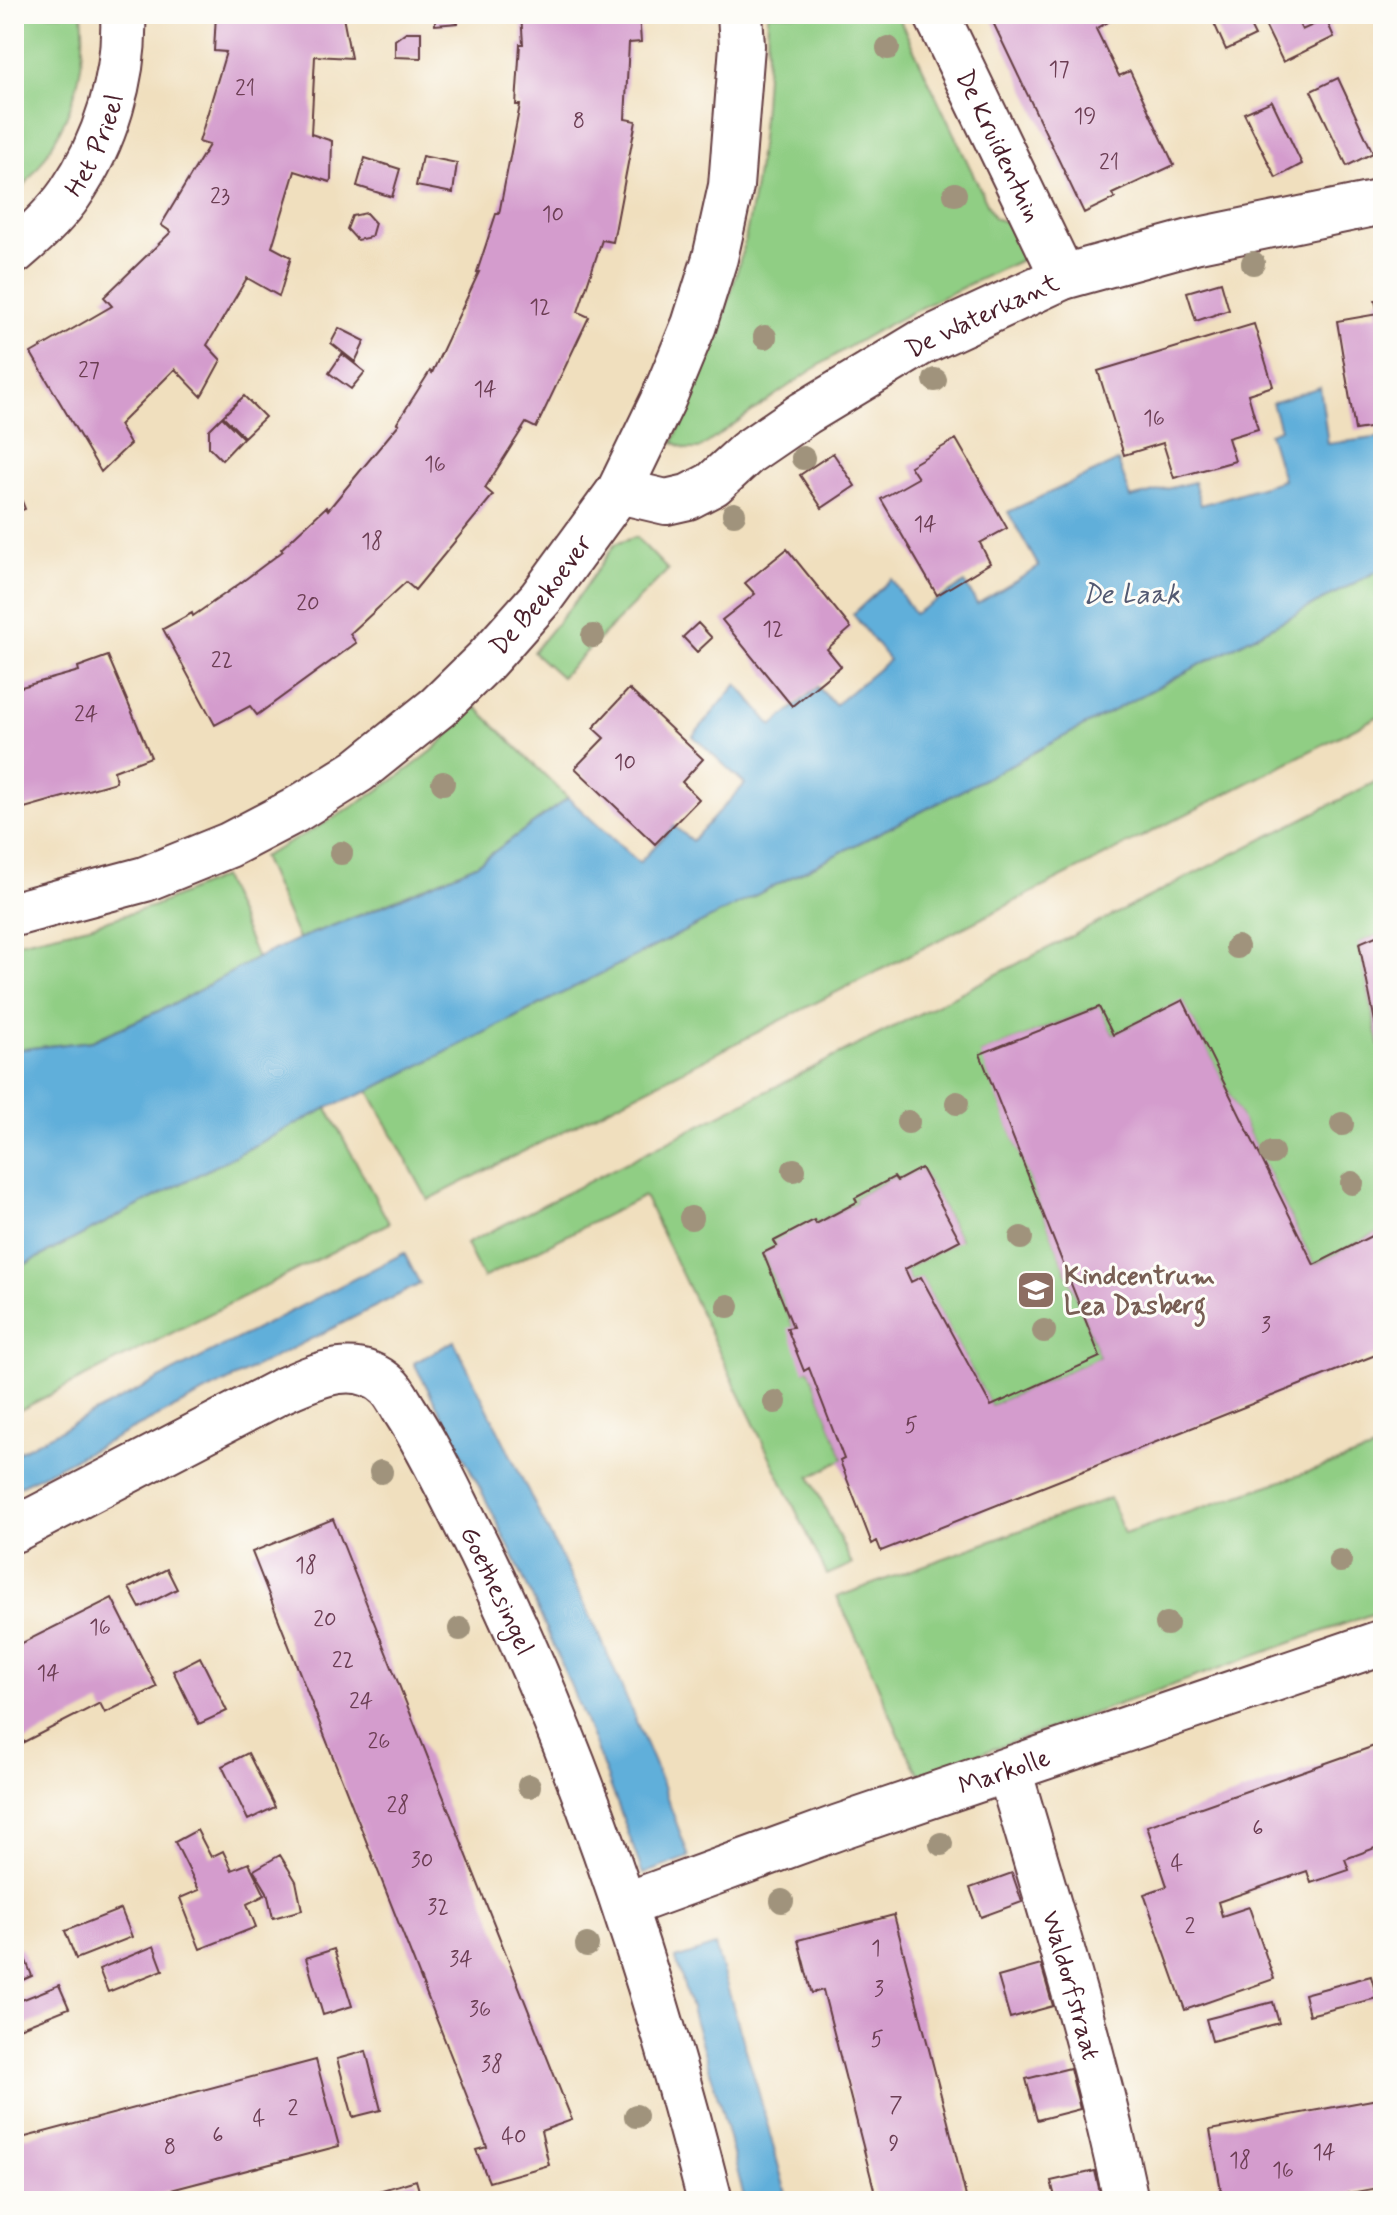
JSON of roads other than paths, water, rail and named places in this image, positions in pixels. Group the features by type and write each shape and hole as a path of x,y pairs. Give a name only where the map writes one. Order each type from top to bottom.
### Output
{"street":[{"name":"Het Prieel","path":"14,252 34,235 69,195 95,149 113,102 121,57 123,14"},
{"name":"De Beekoever","path":"14,914 145,879 229,845 294,811 358,771 438,707 486,660 541,598 619,491 669,388 694,325 715,258 731,186 742,46 740,14"},
{"name":"De Kruidentuin","path":"936,14 1063,277"},
{"name":"De Waterkant","path":"619,491 666,502 688,497 713,484 748,452 805,413 921,343 1063,277 1194,241 1383,202"},
{"name":"Goethesingel","path":"14,1530 281,1391 322,1373 360,1370 388,1386 421,1436 486,1562 556,1723 625,1905 666,2039 710,2201"},
{"name":"Markolle","path":"625,1905 839,1827 1383,1642"},
{"name":"Waldorfstraat","path":"1009,1770 1081,2014 1126,2201"}],"water":[{"name":"De Laak","path":"1320,387 1328,444 1383,437 1383,568 940,802 369,1091 327,1108 14,1270 14,1050 92,1041 174,1004 298,939 476,865 568,798 639,863 674,826 692,841 745,784 693,736 737,684 772,726 818,687 835,705 889,660 853,614 891,579 914,614 965,583 977,604 1039,567 1008,512 1118,461 1131,498 1194,482 1201,505 1283,480 1269,433 1280,429 1272,403"},
{"path":"404,1253 420,1284 14,1489 14,1454"},
{"path":"454,1341 599,1634 656,1768 689,1857 643,1874 588,1728 527,1585 414,1363"},
{"path":"715,1946 788,2201 745,2201 722,2111 676,1959"}],"place":[{"name":"Kindcentrum Lea Dasberg","path":"1036,1290"}]}
